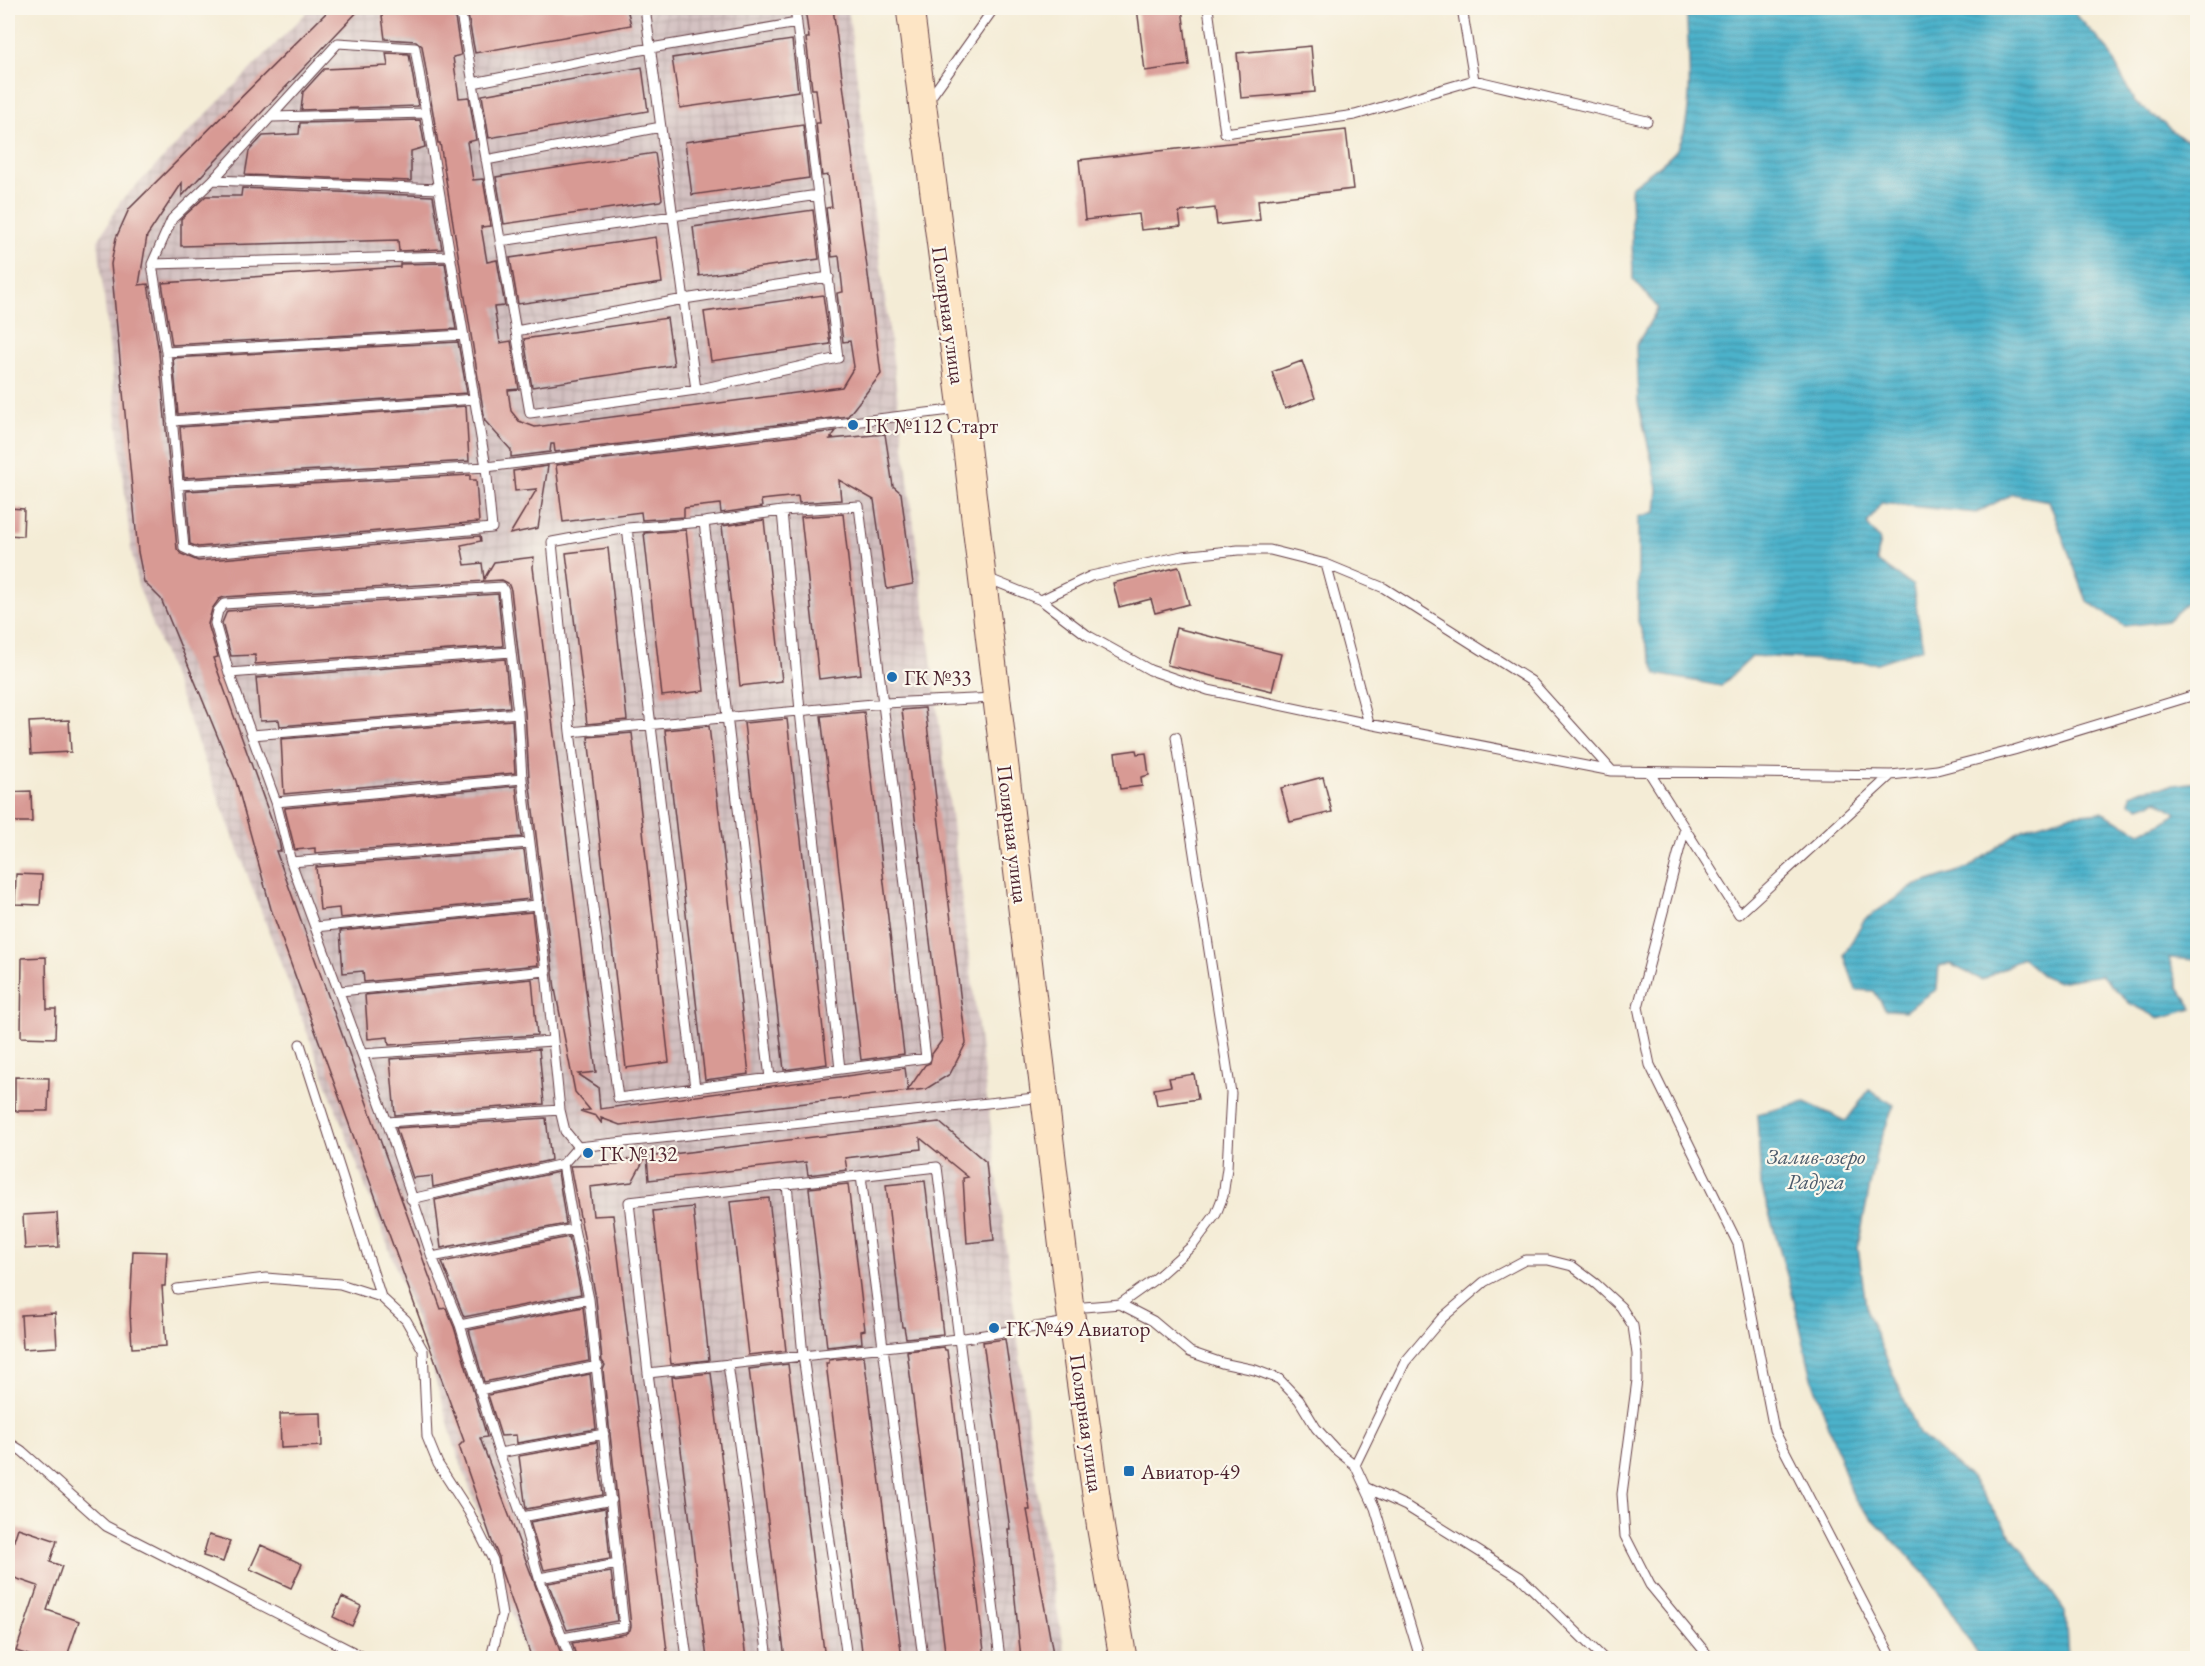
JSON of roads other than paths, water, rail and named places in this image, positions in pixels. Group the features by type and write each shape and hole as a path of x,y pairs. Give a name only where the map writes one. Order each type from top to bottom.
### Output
{"main road":[{"name":"Полярная улица","path":"910,8 962,409 1071,1314 1101,1530 1123,1659"}],"lane":[{"path":"460,8 530,413 696,390 838,358 795,8"},
{"path":"645,8 696,390"},
{"path":"922,110 994,8"},
{"path":"1208,8 1225,133 1356,115 1474,80 1647,121"},
{"path":"1462,8 1474,80"},
{"path":"473,82 651,48 797,24"},
{"path":"338,43 415,48 486,466 492,528 196,554 184,548 166,352 152,264 172,219 273,117 338,43"},
{"path":"273,117 426,114"},
{"path":"486,160 661,127"},
{"path":"213,180 439,189"},
{"path":"500,241 818,195"},
{"path":"152,264 450,256"},
{"path":"516,331 684,299 829,278"},
{"path":"166,352 464,335"},
{"path":"172,421 475,399"},
{"path":"178,485 486,466 962,409"},
{"path":"859,506 926,1058 618,1098 570,732 552,542 627,528 704,522 782,511 859,506"},
{"path":"782,511 800,711 840,1069"},
{"path":"704,522 770,1078"},
{"path":"627,528 695,1088"},
{"path":"1041,600 1091,576 1182,556 1238,550 1270,550 1326,564 1384,588 1531,681 1612,771"},
{"path":"1326,564 1369,724"},
{"path":"982,576 1041,600 1087,635 1150,670 1208,690 1612,771 1891,775 1937,770 2014,750 2198,694"},
{"path":"570,1659 539,1578 522,1517 499,1453 460,1325 432,1257 387,1122 291,862 276,802 229,673 215,623 218,611 224,604 502,587 518,713 522,779 546,971 560,1110 565,1131 578,1147"},
{"path":"229,673 511,652"},
{"path":"570,732 884,703 996,698"},
{"path":"252,735 518,713"},
{"path":"648,1373 958,1339 1120,1304 1155,1280 1193,1245 1216,1214 1223,1196 1232,1094 1176,737"},
{"path":"1649,772 1739,914 1891,775"},
{"path":"276,802 522,779"},
{"path":"1685,828 1638,1007 1650,1065 1738,1244 1774,1430 1892,1659"},
{"path":"291,862 529,843"},
{"path":"315,927 537,905"},
{"path":"340,991 546,971"},
{"path":"362,1054 552,1041"},
{"path":"300,1044 381,1297"},
{"path":"411,1199 563,1164 578,1147 1046,1097"},
{"path":"387,1122 560,1110"},
{"path":"563,1164 589,1299 598,1366 624,1627 563,1638"},
{"path":"687,1659 648,1373 629,1202 937,1167 1000,1659"},
{"path":"861,1176 923,1659"},
{"path":"787,1184 803,1356 847,1659"},
{"path":"432,1257 574,1228"},
{"path":"1355,1466 1405,1362 1442,1318 1484,1282 1525,1260 1548,1260 1572,1266 1621,1306 1633,1326 1637,1354 1637,1380 1622,1494 1625,1536 1650,1585 1710,1659"},
{"path":"177,1289 266,1278 340,1284 381,1297 406,1320 423,1350 427,1437 438,1464 469,1512 493,1560 502,1615 491,1657 487,1659"},
{"path":"460,1325 589,1299"},
{"path":"1120,1304 1153,1321 1190,1352 1279,1379 1299,1400 1316,1428 1355,1466 1375,1508 1420,1659"},
{"path":"728,1364 768,1659"},
{"path":"479,1390 598,1366"},
{"path":"499,1453 604,1434"},
{"path":"8,1442 22,1451 106,1526 365,1659"},
{"path":"1365,1487 1406,1506 1520,1577 1603,1659"},
{"path":"522,1517 612,1500"},
{"path":"539,1578 618,1564"}],"water":[{"path":"1686,8 2070,8 2108,50 2134,101 2182,138 2197,145 2197,594 2167,621 2124,626 2087,601 2049,501 2012,494 1976,513 1881,503 1867,524 1880,541 1877,561 1913,586 1923,648 1877,663 1753,656 1721,686 1656,674 1638,621 1638,517 1656,512 1658,488 1638,402 1636,346 1658,308 1633,279 1631,187 1673,153 1683,136 1689,100"},
{"path":"2197,782 2197,960 2169,958 2179,988 2193,1009 2159,1018 2129,1003 2101,975 2058,982 2042,975 2022,958 1982,980 1950,964 1939,966 1937,989 1905,1011 1886,1010 1874,991 1856,990 1844,955 1864,920 1914,886 1968,868 2022,829 2070,815 2101,812 2140,832 2165,822 2176,813 2157,800 2140,807 2130,803 2131,794 2143,789"},
{"name":"Залив-озеро Радуга","path":"1869,1090 1894,1105 1877,1150 1858,1247 1867,1313 1919,1434 1971,1478 2065,1611 2068,1658 1980,1658 1930,1579 1854,1499 1812,1378 1793,1296 1761,1185 1757,1114 1805,1102 1846,1121"}],"place":[{"name":"ГК №112 Старт","path":"853,425"},
{"name":"ГК №33","path":"892,677"},
{"name":"ГК №132","path":"588,1153"},
{"name":"ГК №49 Авиатор","path":"994,1328"},
{"name":"Авиатор-49","path":"1129,1471"}]}
